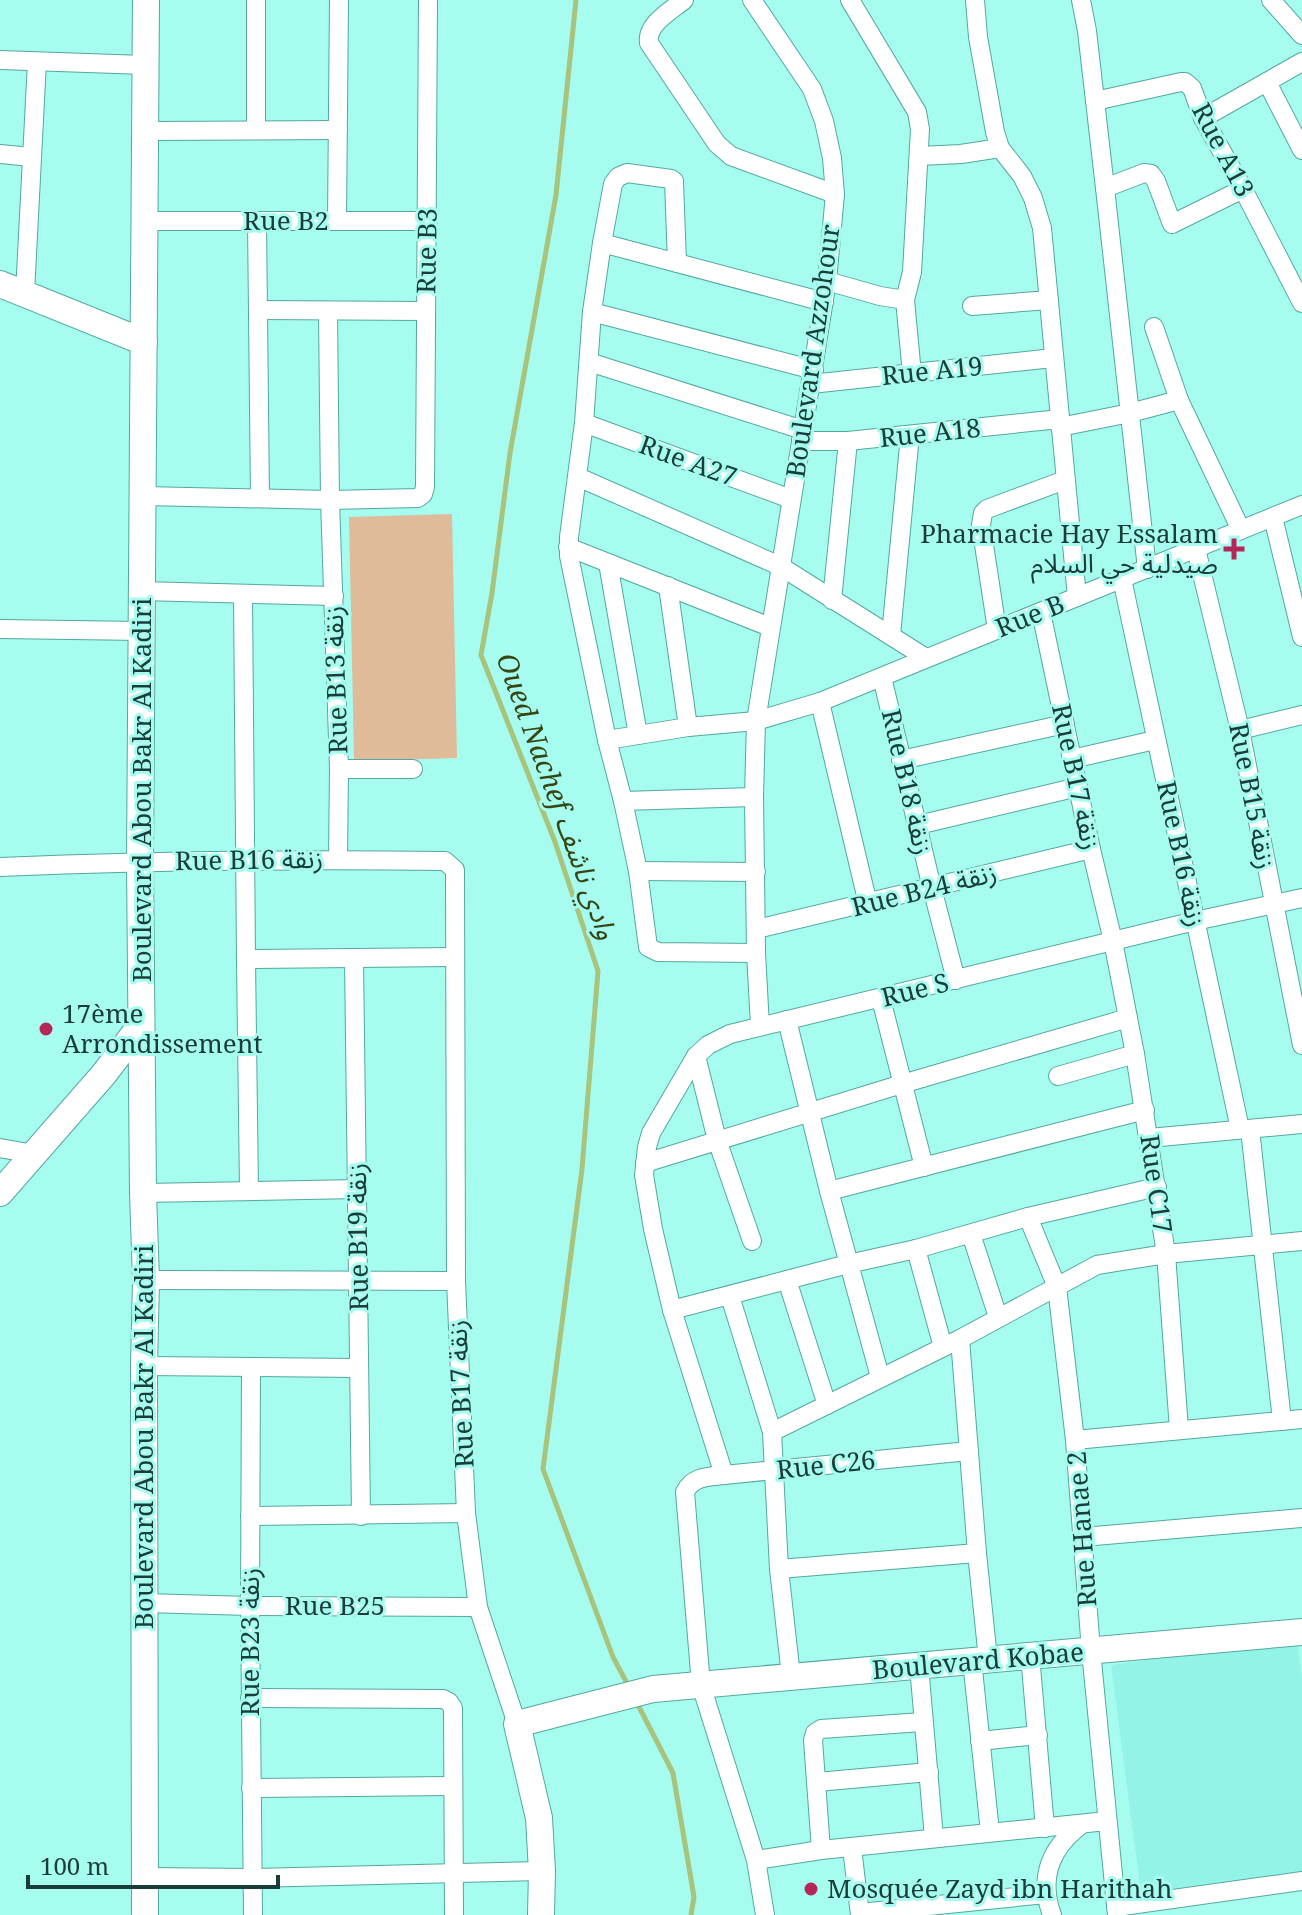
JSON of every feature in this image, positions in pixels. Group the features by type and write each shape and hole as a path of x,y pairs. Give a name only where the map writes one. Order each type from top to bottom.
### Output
{"main road":[{"name":"Boulevard Abou Bakr Al Kadiri","path":"145,1915 146,1280 140,862 146,0"},
{"path":"0,284 144,342"},
{"path":"0,1193 101,1077 141,1025"},
{"name":"Boulevard Kobae","path":"517,1724 653,1689 1302,1632"},
{"name":"Rue B17 زنقة","path":"517,1724 539,1818 541,1915"}],"street":[{"path":"256,0 256,130"},
{"path":"337,221 339,0"},
{"name":"Rue B3","path":"330,500 418,498 425,487 428,0"},
{"path":"684,0 651,27 649,43 717,144 731,156 835,194"},
{"path":"850,0 917,112 920,129 912,272 905,300 912,374"},
{"path":"975,0 978,37 1000,148 1022,176 1033,198 1045,250 1077,597"},
{"path":"1081,0 1147,569"},
{"path":"1271,0 1302,35"},
{"name":"Boulevard Azzohour","path":"757,2 812,89 824,121 835,194 827,281 813,377 756,721 756,953 760,1026"},
{"path":"0,60 145,65"},
{"path":"25,293 37,62"},
{"path":"1203,118 1302,62"},
{"name":"Rue A13","path":"1095,101 1185,82 1192,88 1203,118 1302,303"},
{"path":"1267,82 1302,150"},
{"path":"145,131 338,130"},
{"path":"919,156 1000,148"},
{"path":"0,154 31,157"},
{"path":"677,263 675,185 671,179 627,173 618,177 613,184 592,312 584,423 568,547 607,740 638,871 646,944 658,952 756,953"},
{"path":"1105,188 1144,173 1151,174 1172,224 1243,189"},
{"name":"Rue B2","path":"144,221 428,221"},
{"path":"257,221 260,498"},
{"path":"602,243 824,302"},
{"path":"827,281 905,300"},
{"path":"972,306 1049,300"},
{"path":"258,310 426,311"},
{"name":"Rue B13 زنقة","path":"328,311 330,500 339,769 338,859"},
{"path":"592,312 813,377"},
{"path":"1154,327 1179,400 1241,530"},
{"name":"Rue A19","path":"813,377 912,374 1053,358"},
{"name":"Rue A18","path":"589,362 802,436 848,441 1060,423 1130,413 1179,400"},
{"name":"Rue A27","path":"584,423 791,499"},
{"path":"891,635 910,435"},
{"path":"832,600 848,441"},
{"path":"578,477 780,566 926,658"},
{"path":"997,630 981,525 983,513 1065,480"},
{"path":"144,496 330,500"},
{"name":"Rue B","path":"607,740 688,727 756,721 820,702 1302,505"},
{"path":"1273,517 1302,637"},
{"path":"568,547 770,627"},
{"name":"Rue B15 زنقة","path":"1196,549 1240,730 1302,1045"},
{"path":"608,563 638,735"},
{"name":"Rue B16 زنقة","path":"1122,579 1195,921 1245,1129 1282,1421"},
{"path":"668,586 688,727"},
{"path":"141,591 334,596"},
{"path":"243,594 249,1191"},
{"name":"Rue B17 زنقة","path":"1041,612 1113,941"},
{"path":"0,629 142,631"},
{"name":"Rue B18 زنقة","path":"882,677 956,980"},
{"path":"820,702 868,904"},
{"path":"1240,730 1302,715"},
{"path":"901,760 1065,724"},
{"path":"1072,759 1155,740"},
{"path":"339,769 413,769"},
{"path":"918,825 1078,787"},
{"path":"623,801 754,797"},
{"name":"Rue B24 زنقة","path":"757,929 1091,849"},
{"name":"Rue B16 زنقة","path":"0,867 338,859 445,861 450,864"},
{"name":"Rue B17 زنقة","path":"450,864 455,870 456,1281 466,1513 478,1607 517,1724"},
{"path":"638,871 756,872"},
{"name":"Rue S","path":"696,1056 717,1040 760,1026 1302,898"},
{"name":"Rue C17","path":"1113,941 1157,1187 1166,1254 1179,1429"},
{"path":"246,959 454,957"},
{"name":"Rue B19 زنقة","path":"354,958 361,1516"},
{"path":"881,999 924,1167"},
{"path":"645,1163 1128,1018"},
{"path":"787,1020 848,1264 880,1377"},
{"path":"1058,1076 1135,1054"},
{"path":"696,1056 717,1140 752,1241"},
{"path":"696,1056 651,1133 644,1175 672,1310 724,1475"},
{"path":"829,1191 1145,1110"},
{"path":"1149,1138 1302,1124"},
{"path":"0,1148 34,1154"},
{"path":"672,1310 916,1249 1028,1217 1157,1187"},
{"path":"143,1193 358,1189"},
{"name":"Rue Hanae 2","path":"1028,1217 1057,1287 1075,1440 1116,1911"},
{"path":"971,1234 998,1317"},
{"path":"772,1432 951,1343 1097,1265 1166,1254 1302,1241"},
{"path":"916,1249 951,1343 969,1451 977,1553 980,1741 990,1832"},
{"path":"146,1280 456,1281"},
{"path":"787,1280 827,1405"},
{"path":"730,1296 772,1432 779,1569 791,1676"},
{"path":"144,1366 359,1368"},
{"name":"Rue B23 زنقة","path":"251,1368 253,1915"},
{"path":"1075,1440 1302,1419"},
{"name":"Rue C26","path":"701,1685 684,1498 687,1487 699,1478 969,1451"},
{"path":"250,1516 466,1513"},
{"path":"1083,1537 1302,1518"},
{"path":"779,1569 977,1553"},
{"name":"Rue B25","path":"144,1603 478,1607"},
{"path":"1030,1655 1045,1828"},
{"path":"919,1666 934,1838"},
{"path":"701,1685 756,1860 765,1915"},
{"path":"250,1698 443,1699 449,1702 453,1708 454,1915"},
{"path":"821,1850 815,1733 923,1722"},
{"path":"980,1741 1038,1735"},
{"path":"817,1782 929,1772"},
{"path":"251,1788 452,1786"},
{"path":"756,1860 821,1850 1107,1821"},
{"path":"1052,1915 1046,1894 1047,1873 1054,1853 1067,1835 1085,1823"},
{"path":"852,1848 860,1914 1046,1894"},
{"path":"144,1877 253,1878 542,1871"},
{"path":"1116,1911 1302,1881"}],"shaded area":[{"path":"452,514 457,758 354,761 349,517"},
{"path":"1297,1640 1302,1678 1302,1871 1141,1893 1111,1665"}],"waterway":[{"name":"Oued Nachef وادي ناشف","path":"576,0 556,195 510,453 481,655 555,842 598,971 582,1169 543,1469 613,1657 629,1687"},
{"name":"Oued Nachef وادي ناشف","path":"637,1703 673,1773 694,1897 691,1915"}],"place":[{"name":"Pharmacie Hay Essalam صيدلية حي السلام","path":"1234,549"},
{"name":"17ème Arrondissement","path":"46,1029"},
{"name":"Mosquée Zayd ibn Harithah","path":"811,1889"}]}
